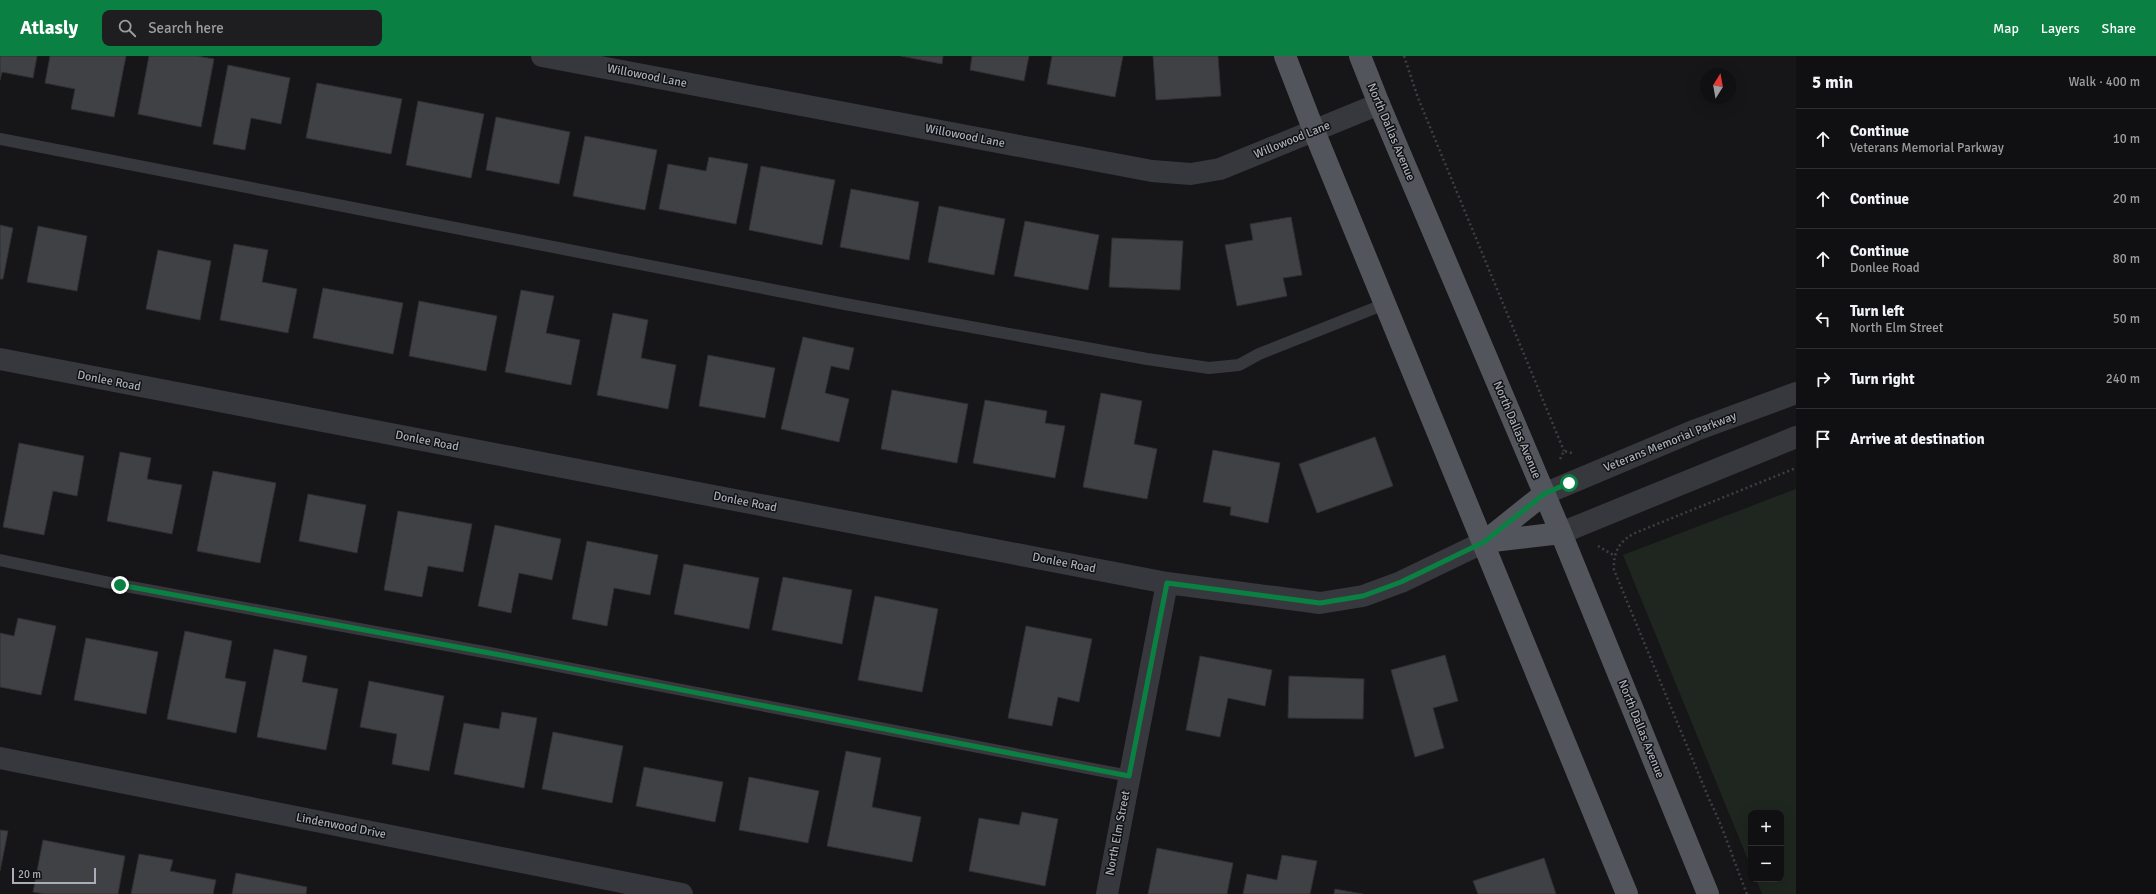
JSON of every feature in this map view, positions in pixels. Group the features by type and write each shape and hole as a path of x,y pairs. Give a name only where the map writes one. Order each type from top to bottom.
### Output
{"main road":[{"path":"1285,56 1314,131 1484,542 1627,894"},
{"name":"North Dallas Avenue","path":"1360,56 1561,533 1708,894"},
{"path":"1484,542 1544,494"},
{"path":"1484,542 1561,533"}],"street":[{"name":"Willowood Lane","path":"542,56 1152,171 1191,174 1220,169 1379,104"},
{"name":"Donlee Road","path":"0,359 1167,583 1320,603 1363,596 1401,582 1484,542"},
{"name":"Veterans Memorial Parkway","path":"1544,494 1696,430 1796,393"},
{"path":"1561,533 1796,437"},
{"name":"North Elm Street","path":"1106,894 1167,583"},
{"name":"Lindenwood Drive","path":"0,758 682,894"}],"lane":[{"path":"0,139 845,304 1147,359 1208,368 1239,365 1259,354 1385,304"},
{"path":"0,560 120,585 495,654 1129,776"}],"path":[{"path":"1404,56 1418,98 1564,451"},
{"path":"1747,894 1726,843 1721,823 1709,799 1614,570 1613,561 1620,544 1635,533 1796,468"}],"shaded area":[{"path":"1796,489 1796,894 1762,894 1757,882 1784,882 1784,810 1748,810 1748,860 1623,555"}],"building":[{"path":"0,56 37,56 33,78 2,72 0,80"},
{"path":"50,56 126,56 114,117 71,109 75,89 45,83"},
{"path":"149,56 197,56 214,59 201,127 138,114"},
{"path":"901,56 943,56 942,64"},
{"path":"972,56 1029,56 1024,81 970,70"},
{"path":"1052,56 1123,56 1115,97 1047,84"},
{"path":"1153,56 1218,56 1221,96 1156,100"},
{"path":"228,65 290,78 281,124 251,118 245,150 213,144"},
{"path":"317,83 402,99 391,154 306,138"},
{"path":"418,101 484,114 471,178 406,165"},
{"path":"496,117 570,132 559,184 486,170"},
{"path":"585,136 657,150 645,210 573,196"},
{"path":"709,157 748,164 736,224 659,209 668,164 706,171"},
{"path":"761,166 835,180 822,245 749,230"},
{"path":"851,189 919,202 909,260 840,247"},
{"path":"939,206 1005,219 994,275 928,262"},
{"path":"1291,217 1302,275 1283,278 1287,296 1237,306 1225,245 1253,240 1250,224"},
{"path":"1025,221 1099,235 1088,290 1014,276"},
{"path":"0,225 13,228 3,279 0,279"},
{"path":"38,226 87,236 77,291 27,282"},
{"path":"1112,238 1183,241 1180,290 1109,287"},
{"path":"234,244 268,250 262,282 297,289 288,333 220,320"},
{"path":"158,250 211,261 200,320 146,309"},
{"path":"323,288 403,303 393,354 313,338"},
{"path":"521,290 554,296 546,333 580,340 571,385 505,372"},
{"path":"419,301 497,316 486,371 409,356"},
{"path":"613,313 648,320 641,358 676,365 668,409 597,395"},
{"path":"803,337 854,348 849,370 831,366 825,393 849,399 839,442 781,429"},
{"path":"708,355 775,368 765,418 699,406"},
{"path":"892,390 968,404 957,463 881,449"},
{"path":"1101,393 1142,401 1134,444 1157,449 1147,499 1083,487"},
{"path":"985,400 1047,411 1045,423 1065,426 1055,478 973,463"},
{"path":"1375,437 1393,486 1317,513 1299,464"},
{"path":"19,443 84,456 77,496 53,491 44,535 3,527"},
{"path":"1213,450 1280,463 1268,523 1230,515 1231,507 1203,502"},
{"path":"120,452 151,458 147,479 182,485 172,534 107,521"},
{"path":"213,471 276,483 260,563 197,551"},
{"path":"308,494 366,505 357,553 299,541"},
{"path":"398,511 472,524 463,572 428,566 422,597 384,590"},
{"path":"495,525 561,539 552,580 519,573 511,613 478,606"},
{"path":"587,541 658,555 650,595 614,588 607,626 572,619"},
{"path":"684,564 759,578 749,629 674,614"},
{"path":"783,577 852,590 842,644 772,630"},
{"path":"875,596 938,609 922,692 858,680"},
{"path":"18,618 56,626 41,695 0,687 0,633 14,636"},
{"path":"1026,626 1092,639 1079,702 1058,697 1052,726 1008,718"},
{"path":"185,631 232,641 225,678 246,682 236,733 167,719"},
{"path":"86,638 158,652 146,714 74,700"},
{"path":"274,649 307,656 302,682 338,689 326,750 257,737"},
{"path":"1445,655 1458,701 1433,708 1444,748 1415,757 1391,670"},
{"path":"1200,656 1272,670 1265,706 1228,698 1220,737 1186,730"},
{"path":"1289,676 1364,679 1363,719 1288,718"},
{"path":"369,681 444,696 429,771 392,764 397,734 360,727"},
{"path":"502,712 537,718 524,788 454,774 464,723 499,729"},
{"path":"553,732 623,746 612,803 542,789"},
{"path":"846,751 881,758 872,807 921,817 912,862 827,846"},
{"path":"644,767 723,782 715,822 636,806"},
{"path":"749,777 819,791 808,843 739,830"},
{"path":"1022,812 1058,819 1045,886 969,871 979,818 1019,825"},
{"path":"0,830 8,831 0,871"},
{"path":"43,840 125,856 118,894 44,894 33,892"},
{"path":"1157,848 1233,863 1227,894 1148,894"},
{"path":"139,854 173,860 170,871 216,880 213,894 131,894"},
{"path":"1282,855 1317,861 1310,894 1243,894 1247,874 1277,880"},
{"path":"1544,858 1556,894 1478,894 1473,881"},
{"path":"236,873 307,887 306,894 232,894"},
{"path":"1335,889 1363,894 1334,894"}],"route":[{"path":"120,585 495,654 1129,776 1167,583 1320,603 1363,596 1401,582 1484,542 1544,494 1569,483"}]}
